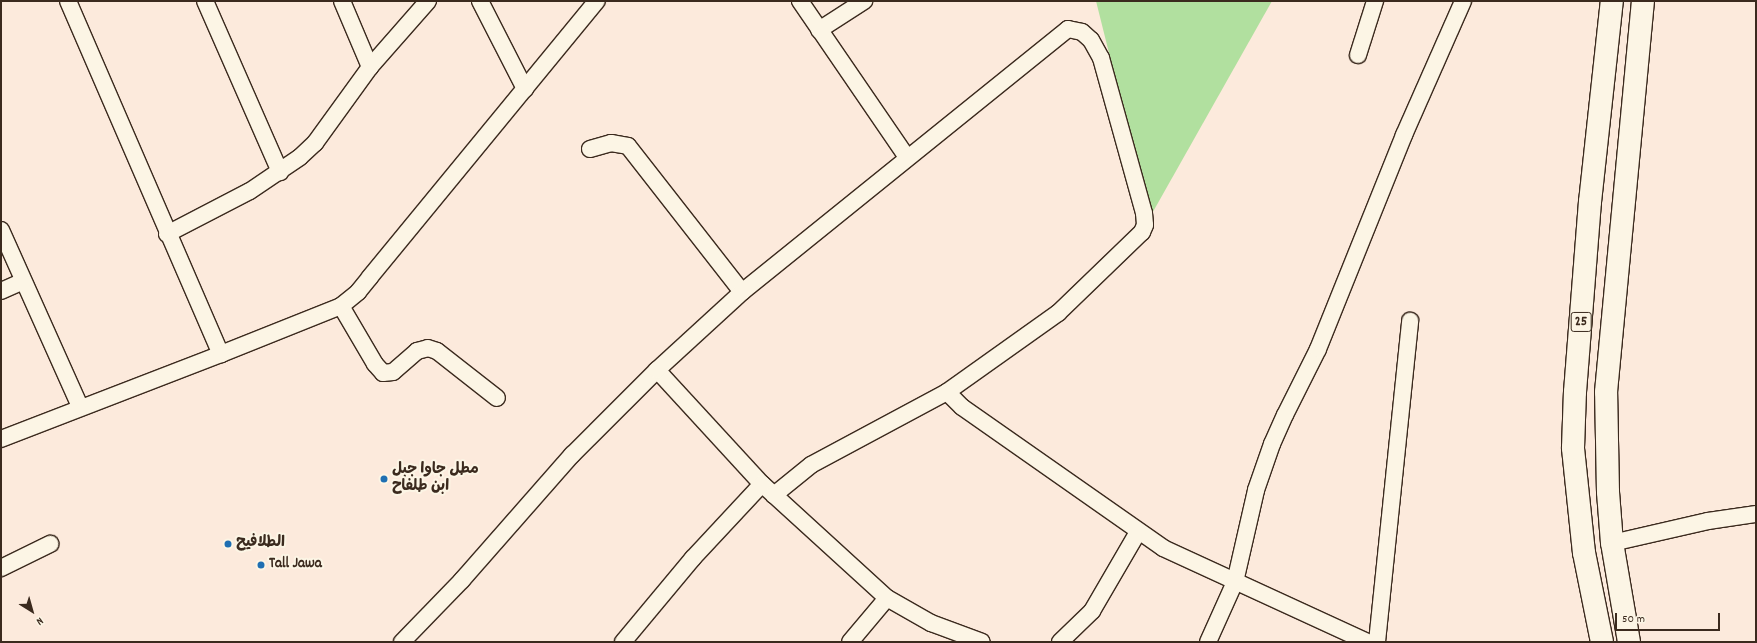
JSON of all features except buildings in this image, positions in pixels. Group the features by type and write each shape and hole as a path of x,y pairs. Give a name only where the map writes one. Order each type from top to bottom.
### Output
{"highway":[{"name":"25","path":"1602,642 1584,553 1573,448 1575,392 1590,202 1612,1"},
{"name":"25","path":"1629,642 1612,542 1607,478 1606,392 1643,1"}],"street":[{"path":"68,1 167,234 221,354"},
{"path":"205,1 280,172"},
{"path":"342,1 370,67"},
{"path":"167,234 250,192 280,172 316,143 370,67 428,1"},
{"path":"480,1 525,89"},
{"path":"1,439 341,306 358,292 597,1"},
{"path":"800,1 907,157"},
{"path":"819,30 864,1"},
{"path":"1358,55 1375,1"},
{"path":"1208,642 1235,582 1256,490 1272,444 1284,415 1318,349 1404,135 1463,1"},
{"path":"402,642 462,580 572,455 657,370 742,292 907,157 1068,29 1082,32 1091,40 1101,58 1144,213 1145,225 1142,232 1058,313 947,392 768,489 693,558 623,642"},
{"path":"590,149 611,143 628,146 742,292"},
{"path":"1,230 80,407"},
{"path":"1,291 23,281"},
{"path":"341,306 375,364 383,373 393,372 417,351 428,348 437,351 497,398"},
{"path":"1377,642 1410,321"},
{"path":"657,370 768,489 887,598 931,623 982,642"},
{"path":"947,392 962,407 1138,532 1185,560 1367,642"},
{"path":"1612,542 1708,521 1756,514"},
{"path":"1060,642 1064,636 1092,612 1138,532"},
{"path":"1,568 50,544"},
{"path":"850,642 887,598"}],"green space":[{"path":"1096,1 1272,1 1150,217"}],"place":[{"name":"مطل جاوا جبل ابن طلفاح","path":"384,479"},
{"name":"الطلافيح","path":"228,544"},
{"name":"Tall Jawa","path":"261,565"}]}
